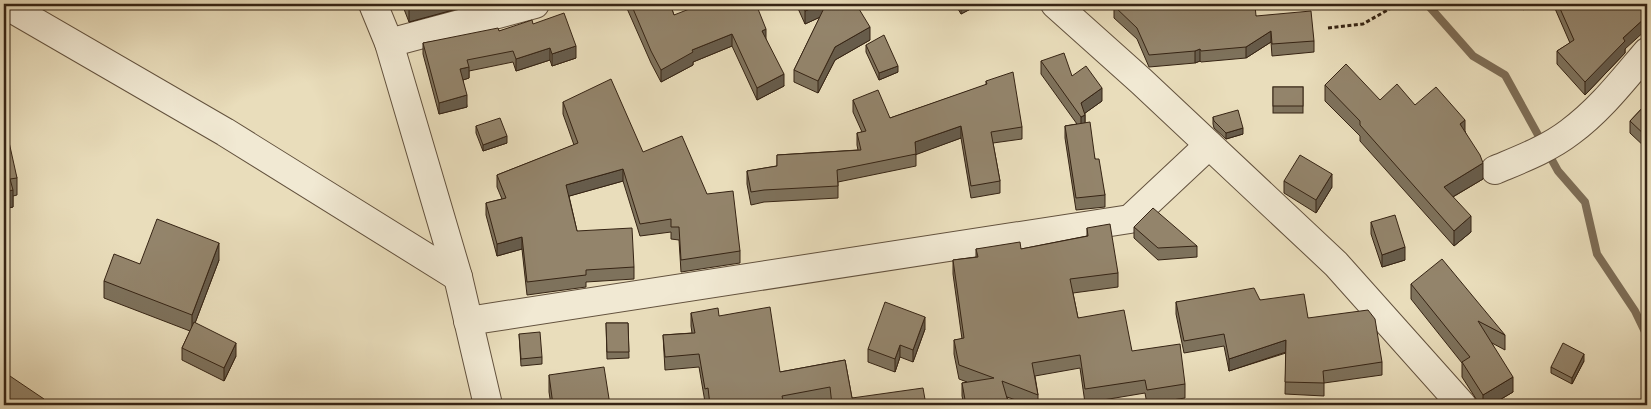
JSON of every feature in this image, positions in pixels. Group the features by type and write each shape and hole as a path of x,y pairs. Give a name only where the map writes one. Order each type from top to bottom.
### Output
{"street":[{"path":"4,4 225,132 458,277"},
{"path":"373,4 389,43 458,277 488,405"},
{"path":"389,43 535,4"},
{"path":"1055,4 1210,145 1336,264 1462,405"},
{"path":"1495,170 1534,154 1570,132 1608,98 1647,52"},
{"path":"468,321 1130,219 1210,145"}],"path":[{"path":"1328,28 1363,24 1398,4"}],"building":[{"path":"407,4 429,4 409,9"},
{"path":"631,4 670,4 674,15 702,4 756,4 766,29 762,31 784,74 757,88 732,34 692,50 693,52 661,70"},
{"path":"802,4 822,4 805,11"},
{"path":"826,4 856,4 870,27 835,47 818,81 794,70"},
{"path":"1117,4 1191,4 1195,7 1200,4 1227,4 1230,8 1255,5 1256,16 1311,11 1314,41 1272,44 1271,31 1246,47 1201,51 1200,49 1149,55 1137,28 1114,6"},
{"path":"1558,4 1596,4 1598,7 1601,4 1647,4 1647,16 1623,38 1625,41 1585,82 1557,51 1574,40"},
{"path":"564,13 576,46 552,54 550,48 516,59 513,51 467,60 469,67 460,69 467,95 439,103 423,43 498,28 499,31 532,20 533,24"},
{"path":"884,35 898,66 879,73 866,45"},
{"path":"1064,53 1072,76 1086,66 1102,88 1081,103 1085,115 1081,117 1041,61"},
{"path":"1346,64 1380,100 1397,84 1415,105 1436,87 1465,120 1460,124 1483,163 1444,187 1471,216 1454,231 1360,125 1360,121 1325,85"},
{"path":"1013,72 1022,127 991,132 1000,181 971,186 961,126 915,142 916,154 837,170 838,186 751,192 747,171 777,166 777,155 861,150 857,133 866,131 853,100 878,90 890,118 987,84 986,81"},
{"path":"611,79 643,152 682,136 707,194 733,191 740,251 681,260 679,227 671,227 671,219 640,224 623,169 566,185 577,231 632,228 634,267 586,270 586,275 527,282 522,237 497,244 486,203 506,198 497,175 578,143 563,102"},
{"path":"1273,87 1303,87 1303,106 1273,106"},
{"path":"1647,103 1647,137 1630,121"},
{"path":"1238,110 1243,128 1226,133 1214,121 1213,117"},
{"path":"500,118 507,136 483,145 476,126"},
{"path":"1090,122 1095,159 1099,159 1105,195 1076,198 1065,126"},
{"path":"9,142 17,178 10,179 13,190 4,192 4,143"},
{"path":"1300,155 1332,174 1316,200 1284,181"},
{"path":"1153,208 1197,246 1158,248 1134,227"},
{"path":"1395,215 1405,247 1382,255 1371,222"},
{"path":"157,219 219,243 192,315 104,281 114,254 140,264"},
{"path":"1110,224 1118,273 1070,279 1078,318 1124,310 1132,351 1180,344 1185,384 1147,390 1145,380 1085,389 1080,355 1032,363 1038,395 1002,381 1009,405 966,405 962,383 994,378 959,365 954,340 964,338 953,260 978,257 976,249 1020,242 1021,249 1088,236 1087,228"},
{"path":"1442,259 1505,335 1478,321 1513,377 1483,395 1462,362 1470,357 1411,284"},
{"path":"1254,288 1260,300 1304,294 1308,318 1368,310 1375,319 1382,362 1323,371 1324,383 1285,382 1286,340 1229,359 1224,334 1184,341 1176,302"},
{"path":"885,302 925,317 913,350 900,345 895,359 868,349"},
{"path":"770,307 780,372 845,360 852,398 923,388 926,405 832,405 830,387 782,396 784,405 710,405 708,388 705,389 699,354 665,357 663,335 695,333 691,313 718,308 719,316"},
{"path":"194,322 236,343 224,368 182,348"},
{"path":"606,323 628,323 629,352 607,352"},
{"path":"540,332 542,357 521,359 519,334"},
{"path":"1563,343 1584,354 1572,378 1551,367"},
{"path":"604,367 610,405 553,405 549,375"},
{"path":"4,372 44,399 40,405 4,405"}],"waterway":[{"path":"1427,4 1473,56 1505,75 1558,171 1585,202 1597,254 1635,311 1647,336"}]}
